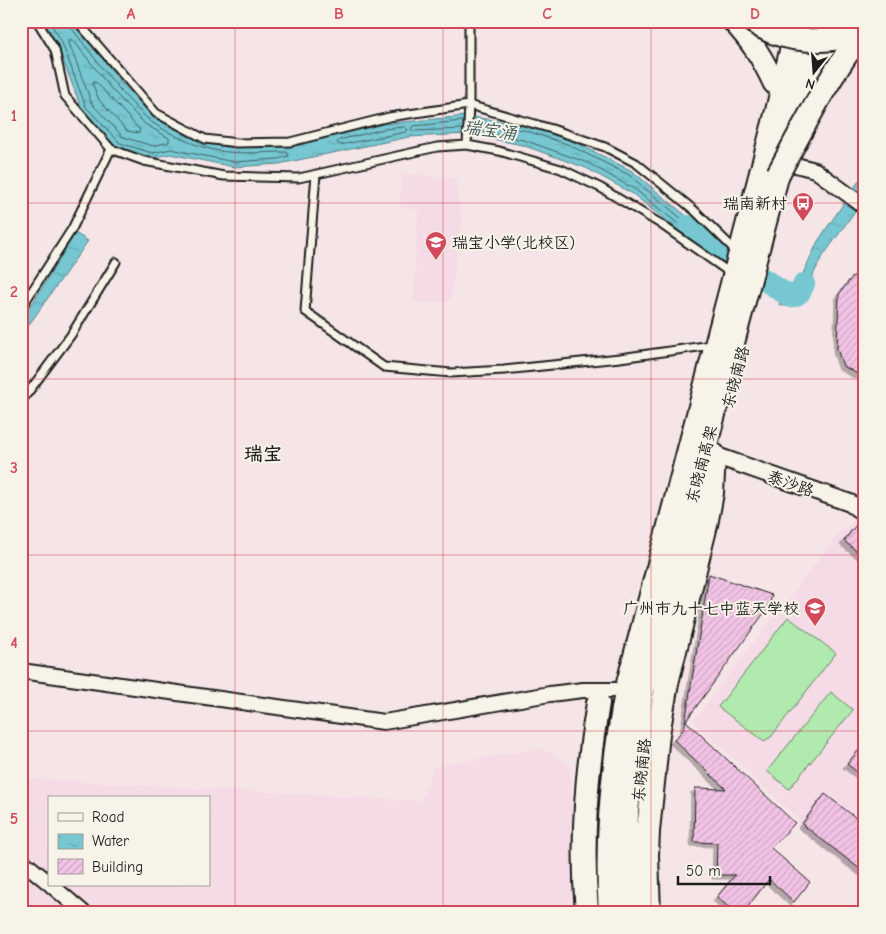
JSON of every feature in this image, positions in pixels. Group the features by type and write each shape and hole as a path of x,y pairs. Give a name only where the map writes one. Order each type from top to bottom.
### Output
{"highway":[{"path":"752,21 775,33 806,40 837,39 865,30"},
{"name":"东晓南高架","path":"610,913 609,855 612,804 618,740 627,687 780,102 798,21"},
{"name":"东晓南高架","path":"627,913 627,812 634,747 643,690 680,545 785,169 816,21"},
{"path":"785,169 829,80 865,30"},
{"path":"649,913 647,855 655,760 662,709 706,525 712,493 714,455"},
{"path":"587,913 584,822 588,767 598,703"}],"main road":[{"path":"733,21 761,55 774,83"},
{"name":"东晓南路","path":"601,913 600,853 602,803 618,690 774,83 788,21"},
{"name":"东晓南路","path":"637,913 636,819 645,734 661,656 714,455 785,169 819,63 828,21"}],"street":[{"path":"785,169 815,170 865,208"},
{"name":"泰沙路","path":"714,455 850,504 865,514"},
{"path":"21,671 384,722 550,694 582,690 618,690"},
{"path":"21,860 48,882"},
{"path":"52,886 84,913"}],"lane":[{"path":"37,21 55,50 64,96 111,149 144,161 224,176 299,178 437,147 467,145 499,151 561,169 601,188 659,222 726,270"},
{"path":"77,21 156,112 205,139 237,143 290,142 389,117 469,105 552,129 605,147 636,163 694,210 732,247"},
{"path":"467,145 469,21"},
{"path":"21,308 72,229 111,149"},
{"path":"316,174 305,311 384,367 451,373 504,370 620,358 705,346"},
{"path":"21,402 71,335 116,262"}],"shaded area":[{"name":"瑞宝小学(北校区)","path":"402,173 456,179 462,220 450,302 413,303 418,210 399,207"},
{"name":"广州市九十七中蓝天学校","path":"858,518 865,523 865,883 799,829 798,819 693,721 839,533"},
{"path":"541,748 571,765 575,913 21,912 21,778 420,801 434,766"}],"green space":[{"path":"788,617 836,653 771,737 764,741 718,707"},
{"path":"831,692 853,710 789,789 767,771"}],"water":[{"path":"43,21 72,21 121,82 153,117 188,136 206,143 236,147 291,147 383,124 466,116 525,125 569,139 632,171 713,238 707,253 633,194 586,168 522,145 468,134 409,137 279,164 234,167 170,154 153,158 117,148 82,110 56,42"},
{"path":"865,172 865,197 821,259 800,301 791,307 779,305 784,286 796,289 818,241"},
{"path":"75,233 88,241 21,336 21,316 34,301"}],"building":[{"path":"865,272 865,378 843,366 837,349 839,294 853,276"},
{"path":"856,525 865,532 865,558 844,541"},
{"path":"709,574 772,595 769,606 686,721 795,823 771,848 810,882 794,902 769,879 743,913 735,913 717,897 735,875 716,875 717,843 694,842 695,788 726,789 674,740 684,729"},
{"path":"865,743 865,778 847,764"},
{"path":"825,794 865,825 865,873 802,824"}],"waterway":[{"name":"瑞宝涌","path":"688,226 704,240 789,296 795,296 800,292 804,284"}],"place":[{"name":"瑞南新村","path":"803,222"},
{"name":"瑞宝小学(北校区)","path":"436,261"},
{"name":"广州市九十七中蓝天学校","path":"815,627"}],"district":[{"name":"瑞宝","path":"263,453"}]}
